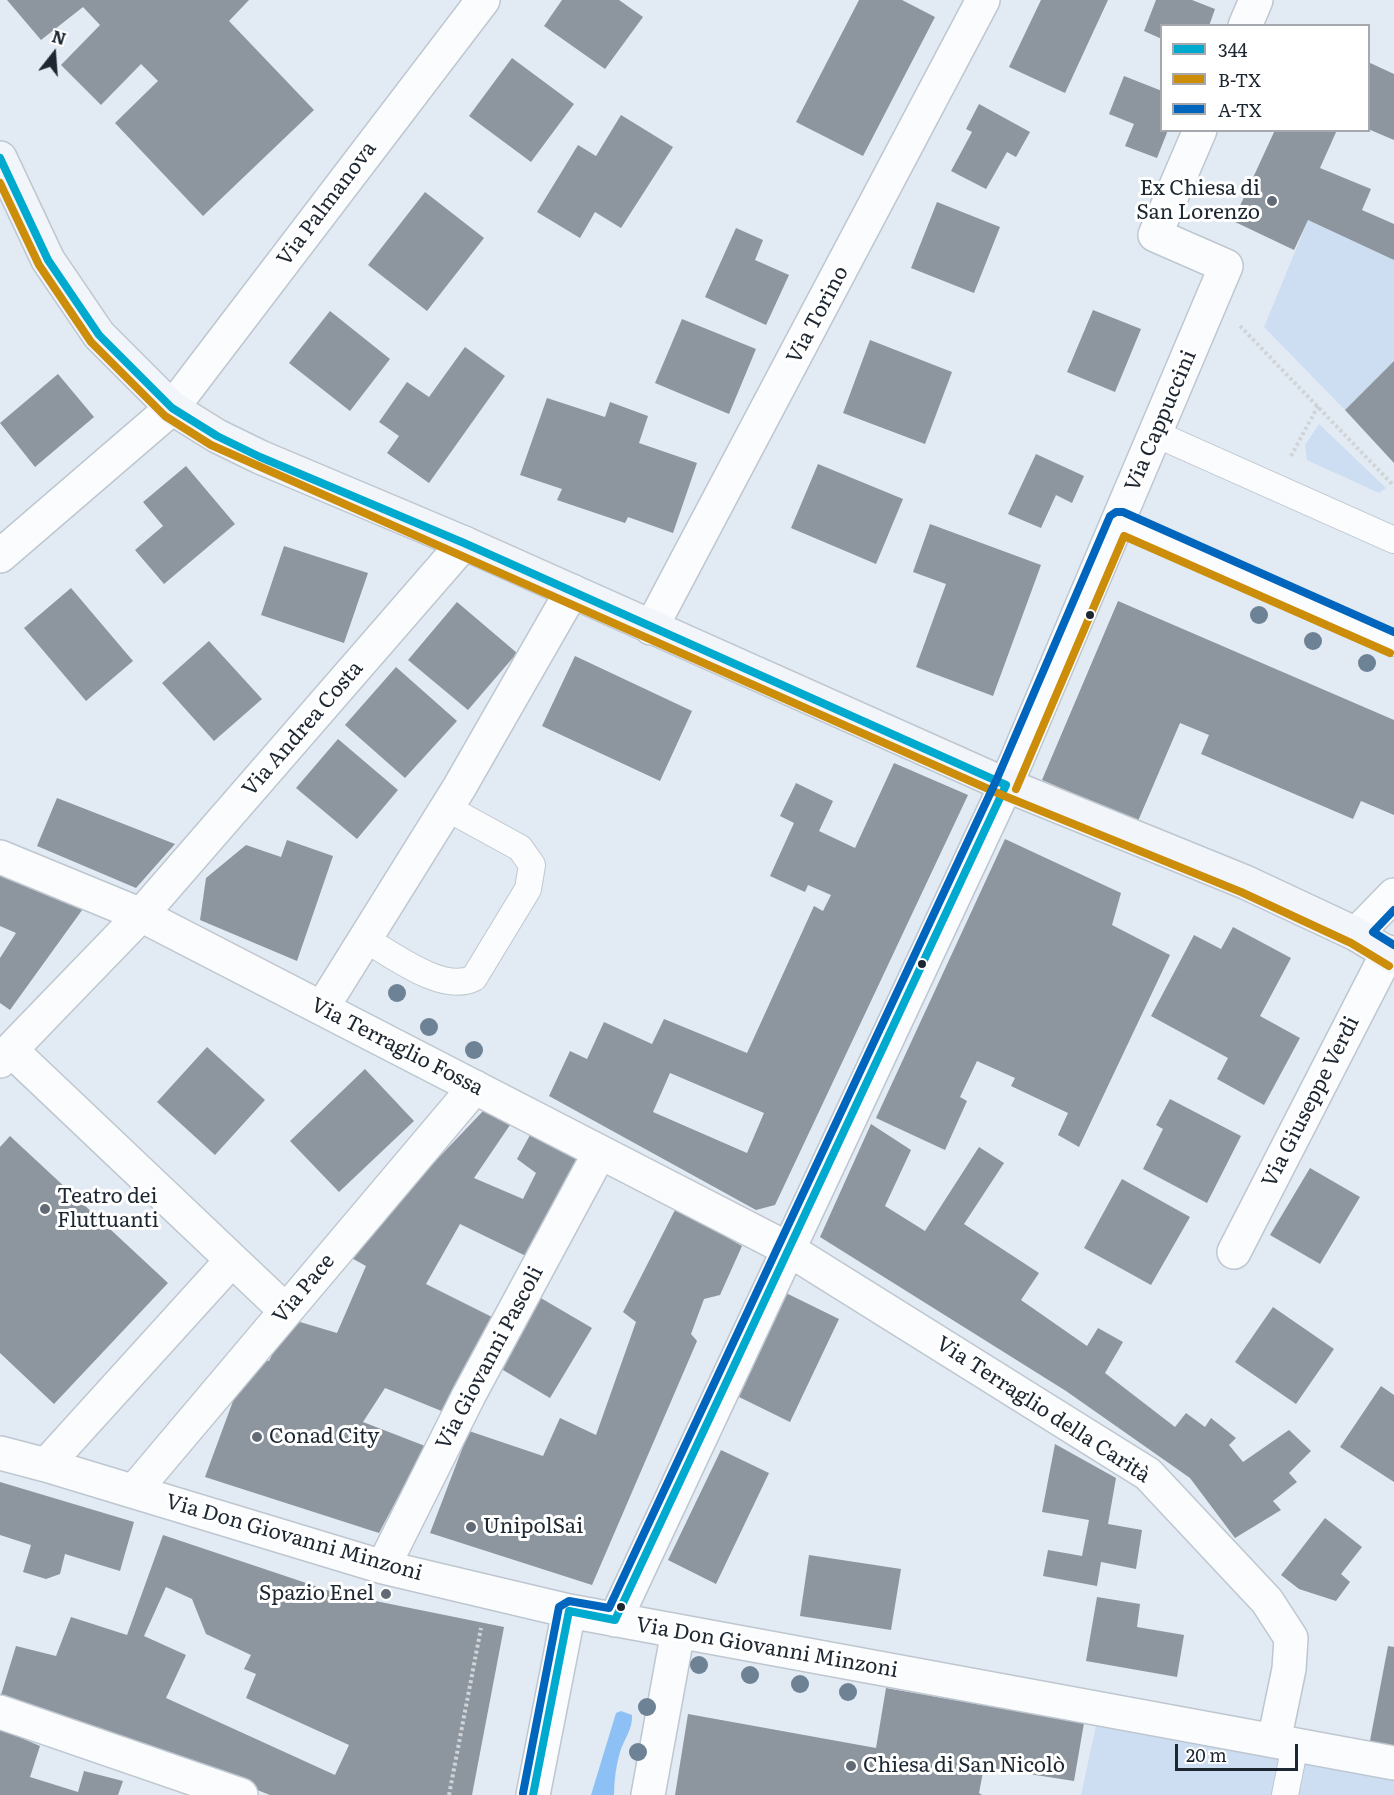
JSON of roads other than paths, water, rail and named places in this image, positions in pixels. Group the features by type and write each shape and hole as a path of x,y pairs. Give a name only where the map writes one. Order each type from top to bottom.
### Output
{"street":[{"name":"Via Palmanova","path":"0,556 172,408 483,0"},
{"name":"Via Torino","path":"651,628 983,0"},
{"path":"1246,24 1256,0"},
{"name":"Via Cappuccini","path":"615,1620 1006,785 1226,266 1155,234 1199,132"},
{"path":"0,158 48,260 111,350 172,408 216,436 260,458 464,543 1006,785 1245,882 1356,934 1391,954"},
{"name":"Via Andrea Costa","path":"5,1056 141,915 464,543"},
{"path":"322,1008 453,798 572,591"},
{"name":"Via Terraglio Fossa","path":"0,857 141,915 788,1249"},
{"path":"1356,934 1394,895"},
{"name":"Via Giuseppe Verdi","path":"1234,1252 1391,954"},
{"path":"5,1056 286,1311"},
{"name":"Via Pace","path":"134,1491 475,1087"},
{"name":"Via Giovanni Pascoli","path":"383,1567 469,1395 600,1152"},
{"name":"Via Terraglio della Carità","path":"788,1249 1148,1474 1267,1601 1291,1638 1289,1669 1291,1744"},
{"path":"46,1465 232,1260"},
{"name":"Via Don Giovanni Minzoni","path":"0,1440 46,1465"},
{"name":"Via Don Giovanni Minzoni","path":"0,1453 134,1491 383,1567 569,1611 1394,1763"},
{"path":"533,1795 569,1611"},
{"path":"648,1795 678,1631"},
{"path":"0,1712 241,1795"}],"lane":[{"path":"1156,434 1394,540"},
{"path":"1119,522 1394,643"},
{"path":"365,939 434,978 457,983 474,978 528,889 532,865 520,848 453,798"},
{"path":"1285,1795 1291,1744"}],"water":[{"path":"621,1711 632,1715 632,1720 619,1757 614,1795 591,1795 616,1713"}],"place":[{"name":"Ex Chiesa di San Lorenzo","path":"1272,201"},
{"name":"Teatro dei Fluttuanti","path":"45,1209"},
{"name":"Conad City","path":"257,1437"},
{"name":"UnipolSai","path":"471,1527"},
{"name":"Spazio Enel","path":"386,1594"},
{"name":"Chiesa di San Nicolò","path":"851,1766"}]}
